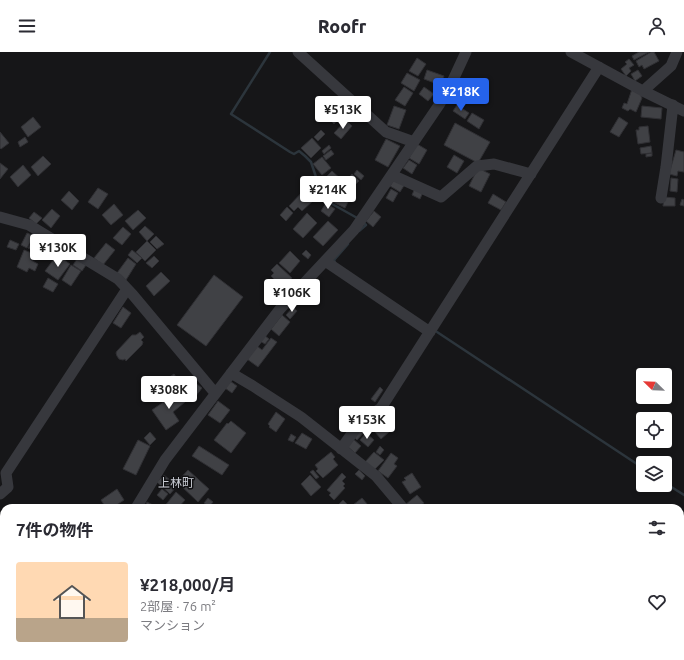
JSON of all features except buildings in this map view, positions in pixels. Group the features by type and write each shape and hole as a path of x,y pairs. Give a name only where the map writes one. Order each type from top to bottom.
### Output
{"street":[{"path":"298,52 386,132 414,142"},
{"path":"138,504 165,460 280,309 354,230 439,105 466,52"},
{"path":"571,52 643,91 684,111"},
{"path":"643,91 671,66 677,52"},
{"path":"341,449 361,421 381,408 598,67"},
{"path":"661,198 673,106"},
{"path":"392,175 441,196 477,166 494,164 531,174"},
{"path":"0,217 35,229 118,279 215,393"},
{"path":"325,261 430,332"},
{"path":"0,494 8,486 6,473 127,289"},
{"path":"230,373 301,417 376,476 400,504"}],"waterway":[{"path":"270,52 231,114 290,152 294,154 299,151 311,162 325,200 359,219"},
{"path":"359,231 366,225 363,222"},
{"path":"335,263 334,260 348,244"},
{"path":"434,330 636,463"},
{"path":"672,487 684,495"}],"district":[{"name":"上林町","path":"176,482"}]}
